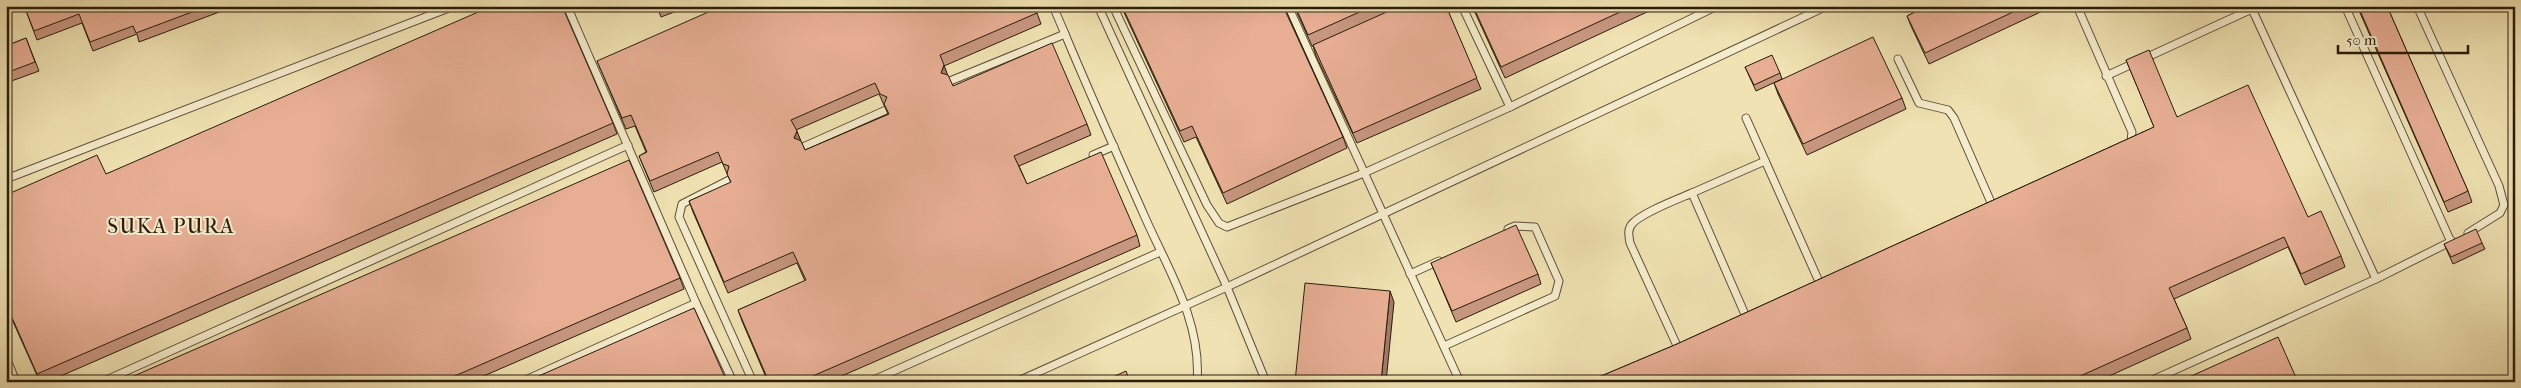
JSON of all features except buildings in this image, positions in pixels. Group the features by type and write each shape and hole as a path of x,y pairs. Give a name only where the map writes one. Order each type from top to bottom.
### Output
{"lane":[{"path":"6,179 454,6"},
{"path":"567,6 696,304 733,382"},
{"path":"1053,6 1160,252 1186,305 1198,362 1196,382"},
{"path":"1098,6 1227,287 1266,382"},
{"path":"1113,6 1207,205 1219,223 1227,227 1239,224 1364,174 1510,107 1717,6"},
{"path":"1288,6 1460,382"},
{"path":"1462,6 1510,107"},
{"path":"1016,382 1227,287 1827,6"},
{"path":"2077,6 2132,132 2131,141 2126,147 2117,151"},
{"path":"2345,6 2451,242"},
{"path":"2148,382 2376,279 2480,227 2500,213 2504,205 2499,186 2417,6"},
{"path":"2106,76 2255,8 2376,279"},
{"path":"950,81 1065,34"},
{"path":"1309,53 1318,49"},
{"path":"1898,59 1919,103 1948,110 1954,118 1994,207"},
{"path":"803,147 886,110"},
{"path":"1746,118 1821,286"},
{"path":"102,382 628,146"},
{"path":"1089,158 1114,146"},
{"path":"1679,350 1630,243 1629,230 1633,223 1692,193 1765,161"},
{"path":"729,180 682,204 679,217 753,382"},
{"path":"1692,193 1747,320"},
{"path":"1985,211 2002,203"},
{"path":"1444,346 1555,296 1559,281 1535,227 1515,226 1497,234"},
{"path":"869,382 1160,252"},
{"path":"1410,274 1445,258"},
{"path":"1812,290 1829,282"},
{"path":"521,382 696,304"},
{"path":"1738,324 1755,316"},
{"path":"1670,354 1687,347"},
{"path":"6,358 16,382"}],"district":[{"name":"SUKA PURA","path":"171,226"}]}
